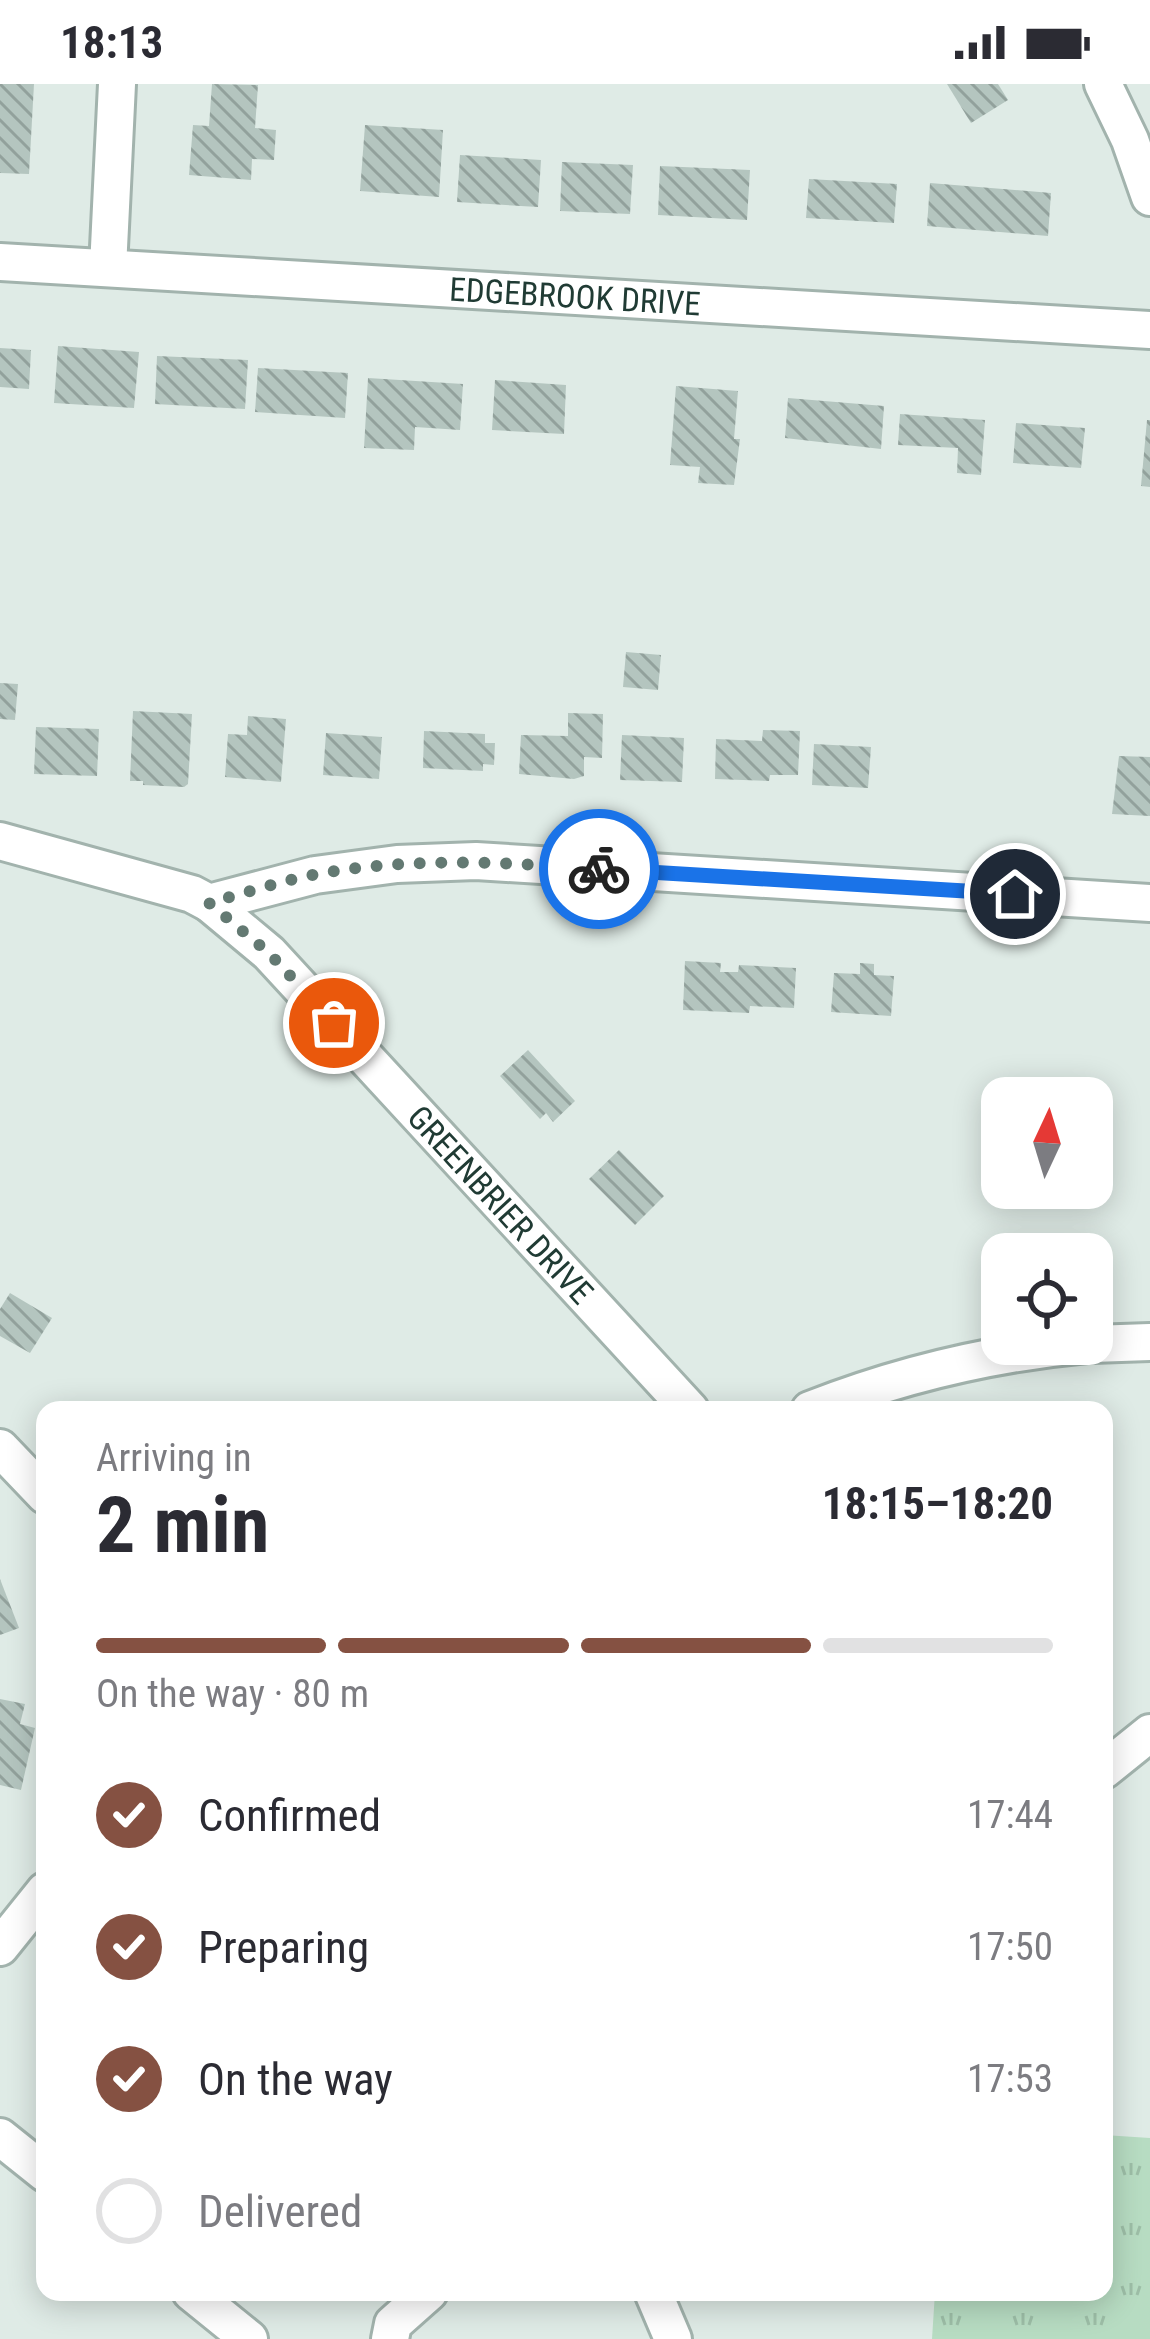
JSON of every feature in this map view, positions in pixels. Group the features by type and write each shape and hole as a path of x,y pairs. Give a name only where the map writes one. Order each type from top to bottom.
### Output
{"street":[{"path":"108,268 117,84"},
{"path":"1103,84 1150,197"},
{"name":"EDGEBROOK DRIVE","path":"0,262 1150,330"},
{"name":"GREENBRIER DRIVE","path":"0,841 170,887 209,903 269,953 682,1401"},
{"path":"209,903 315,874 476,861 1150,903"},
{"path":"1113,1343 1150,1342"},
{"path":"833,1401 981,1360"},
{"path":"0,1448 36,1486"},
{"path":"0,1947 36,1902"},
{"path":"0,2137 36,2166"},
{"path":"202,2301 249,2339"},
{"path":"381,2334 419,2301"},
{"path":"657,2301 673,2339"}],"green space":[{"path":"1113,2136 1150,2138 1150,2339 932,2339 934,2301 1113,2301"}],"building":[{"path":"0,84 34,84 29,174 0,173"},
{"path":"212,84 258,85 255,128 276,130 274,160 252,159 251,180 189,175 193,125 209,126"},
{"path":"947,84 998,84 1008,100 971,123"},
{"path":"365,125 443,130 439,197 360,191"},
{"path":"460,155 541,160 538,207 457,202"},
{"path":"562,162 633,165 630,214 560,211"},
{"path":"660,166 750,170 747,220 658,215"},
{"path":"809,179 897,184 894,223 806,218"},
{"path":"930,183 1051,193 1048,236 927,226"},
{"path":"58,346 139,352 134,408 54,403"},
{"path":"0,348 31,350 29,389 0,387"},
{"path":"157,356 248,360 245,409 155,404"},
{"path":"258,368 348,373 345,418 255,412"},
{"path":"368,378 463,384 460,430 415,427 414,450 364,448"},
{"path":"495,380 566,385 564,434 492,430"},
{"path":"676,386 738,391 734,439 740,439 734,485 698,483 700,467 670,465"},
{"path":"788,398 884,406 881,449 785,438"},
{"path":"900,414 985,420 981,475 957,473 958,448 898,445"},
{"path":"1150,420 1150,487 1141,486"},
{"path":"1016,423 1085,428 1081,468 1013,463"},
{"path":"626,652 661,655 658,690 623,687"},
{"path":"0,683 18,684 15,720 0,719"},
{"path":"133,711 192,714 188,784 184,787 130,781"},
{"path":"568,713 603,714 602,758 584,757 584,776 574,779 519,774 521,735 568,736"},
{"path":"248,716 286,719 281,782 225,777 228,734 247,735"},
{"path":"36,727 99,729 97,776 34,774"},
{"path":"763,730 800,731 798,775 770,775 769,781 715,779 716,739 762,741"},
{"path":"424,731 485,734 485,743 495,743 494,765 483,764 483,771 423,768"},
{"path":"326,733 382,737 379,779 323,775"},
{"path":"622,735 684,738 682,782 620,780"},
{"path":"814,744 871,747 868,788 812,785"},
{"path":"1119,756 1150,757 1150,816 1112,814"},
{"path":"685,961 721,963 720,972 738,972 739,965 796,968 794,1008 750,1006 749,1013 683,1010"},
{"path":"860,963 874,964 874,975 894,976 891,1016 831,1012 834,973 860,974"},
{"path":"528,1050 575,1101 553,1122 546,1113 540,1119 500,1076"},
{"path":"619,1150 664,1196 635,1225 589,1179"},
{"path":"10,1293 52,1318 30,1353 0,1336 0,1309"},
{"path":"0,1579 19,1628 0,1635"},
{"path":"0,1699 25,1704 20,1724 35,1728 21,1790 0,1785"}],"way so far":[{"path":"334,1023 269,953 209,903 315,874 397,864 476,861 599,869"}],"route":[{"path":"599,869 1015,894"}]}
